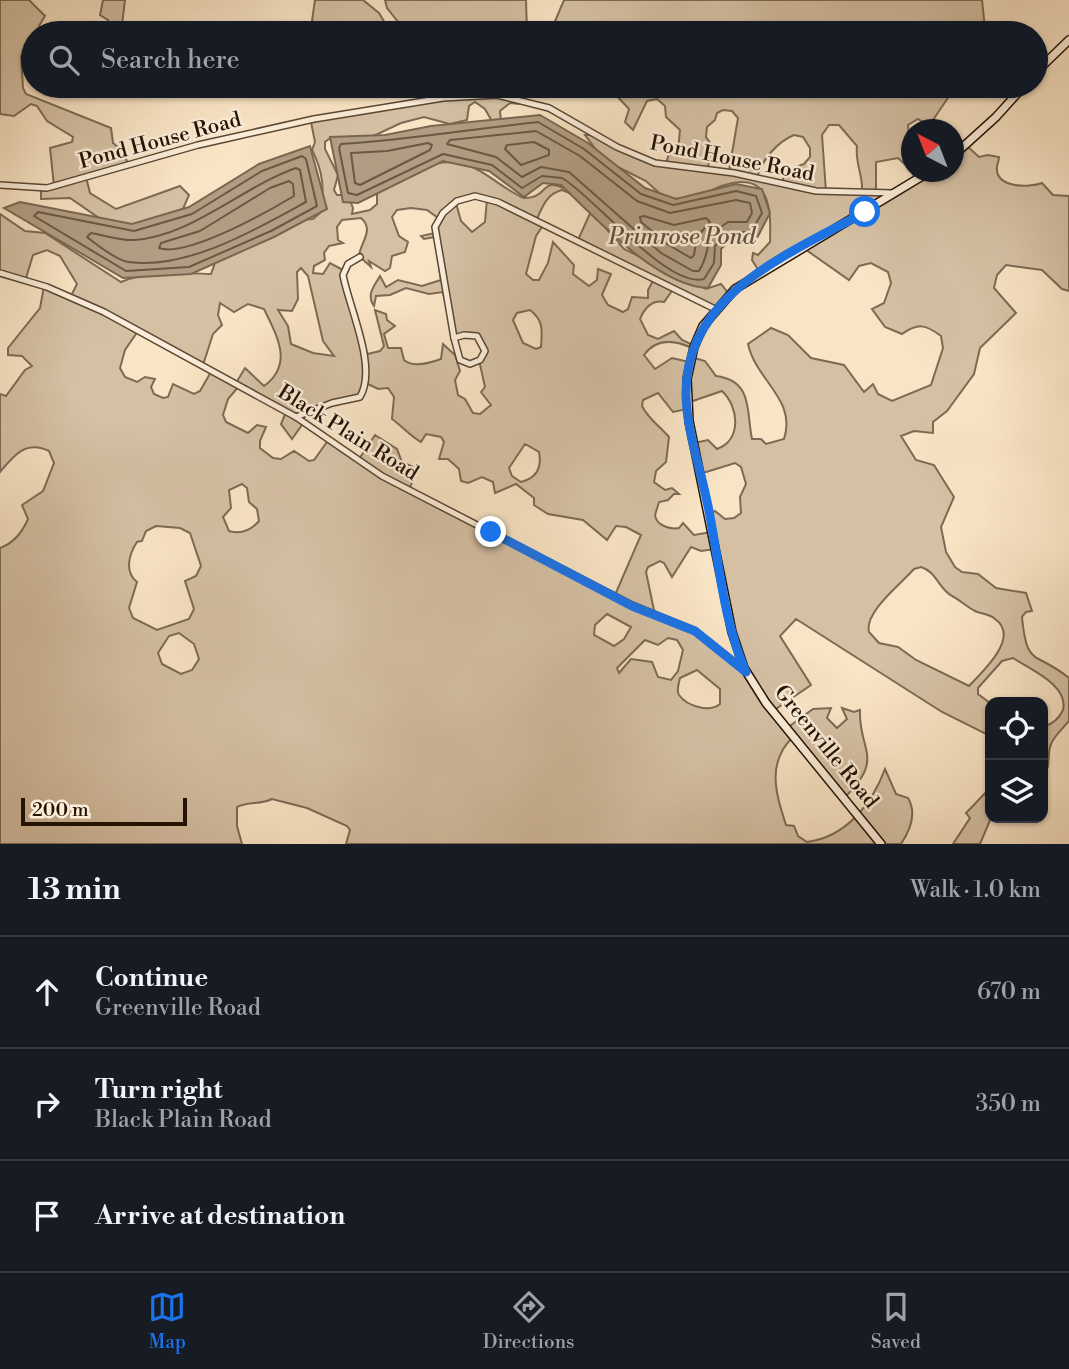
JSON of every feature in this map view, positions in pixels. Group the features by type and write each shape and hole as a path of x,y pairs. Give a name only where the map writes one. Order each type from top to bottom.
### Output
{"main road":[{"path":"1048,60 1069,40"},
{"path":"964,146 1013,98"},
{"name":"Greenville Road","path":"881,844 766,703 746,672 732,632 686,398 694,347 715,310 751,277 913,182"}],"street":[{"name":"Pond House Road","path":"0,185 47,188 198,145 314,119 443,98"},
{"name":"Pond House Road","path":"509,98 550,108 617,147 655,163 734,173 816,191 896,193"},
{"path":"454,338 477,336 485,348 482,358 470,364 460,359 454,338 435,227 443,213 457,201 475,196 522,213 715,310"},
{"path":"296,416 360,397 366,386 366,368 343,275 348,264 360,257"},
{"name":"Black Plain Road","path":"0,273 85,302 296,416 382,476 632,606 695,631 746,672"}],"shaded area":[{"path":"0,0 29,0 45,16 42,21 21,21 21,98 36,98 111,128 113,143 124,152 128,165 86,177 90,193 116,209 180,186 189,195 183,209 134,228 102,220 70,198 41,199 41,189 54,186 50,148 72,142 73,137 47,121 37,106 31,104 14,116 0,114"},
{"path":"103,0 125,0 122,21 108,21 100,15"},
{"path":"315,0 363,0 379,13 384,21 312,21"},
{"path":"385,0 526,0 527,21 397,21 387,8"},
{"path":"564,0 982,0 984,21 555,21"},
{"path":"433,98 521,98 519,104 510,103 500,111 501,121 493,123 485,109 475,102 469,106 467,120 450,124 424,117 401,123 367,139 329,139 325,142 325,149 338,175 334,190 337,195 348,195 353,208 352,214 370,210 377,204 377,193 397,179 420,168 444,162 475,168 524,198 533,197 551,185 582,198 562,190 546,201 537,219 544,224 536,236 526,274 533,280 539,280 548,263 553,242 574,265 573,274 589,286 597,280 598,269 611,274 602,295 608,305 623,312 628,309 632,297 648,298 648,290 654,279 578,240 591,211 624,249 706,289 721,284 729,294 714,309 674,288 664,302 649,306 640,319 648,335 658,339 674,331 682,340 693,345 692,348 673,342 660,343 644,355 655,369 672,358 689,362 691,357 705,361 716,376 737,384 746,399 752,439 761,439 766,444 784,439 787,425 785,412 752,357 748,344 771,328 788,335 811,358 844,365 864,392 873,384 878,394 892,401 931,385 943,348 941,336 922,326 902,334 885,327 872,309 884,303 891,283 888,272 871,263 859,266 849,280 802,247 759,271 752,260 753,253 758,255 770,242 768,206 760,188 740,182 718,187 700,196 667,200 646,181 604,160 585,135 593,135 655,163 666,163 669,154 678,150 680,130 666,117 665,106 657,99 647,101 633,130 625,122 629,109 619,98 948,98 934,119 901,119 901,161 898,158 876,162 876,191 893,193 909,182 964,182 966,145 979,157 999,157 998,174 1007,183 1029,186 1042,183 1053,195 1069,196 1069,291 1062,289 1042,270 1006,265 997,275 994,288 1016,313 980,348 974,374 947,411 933,422 933,433 914,431 901,436 916,460 934,465 954,497 941,527 946,552 955,567 962,572 978,574 996,588 1026,593 1032,611 1026,612 1022,617 1030,652 1069,678 1069,721 1052,741 1048,761 1048,725 1060,716 1063,701 1054,685 1013,658 1002,661 978,688 978,694 985,699 985,734 942,712 796,619 780,636 811,685 773,711 787,728 813,709 831,708 827,718 837,728 847,719 842,708 854,712 860,710 867,763 857,784 844,798 793,737 779,757 776,768 779,802 786,825 794,826 798,836 807,842 834,833 856,817 865,806 885,769 896,794 908,798 911,804 910,827 901,844 346,844 350,830 347,826 307,808 272,799 237,807 237,826 242,844 0,844 0,548 17,537 23,529 28,519 22,505 43,491 54,463 49,451 27,448 0,472 0,394 6,396 25,370 32,366 22,356 8,355 8,348 40,308 44,286 71,296 77,284 60,256 47,250 33,255 26,278 0,272 0,214 25,231 45,233 121,282 154,274 211,274 217,257 272,222 313,219 320,213 322,181 312,150 315,142 311,122","holes":["723,110 732,111 738,118 729,171 708,169 711,144 706,137 707,127 715,120 717,113","829,125 839,125 857,146 862,191 826,192 822,135","794,135 803,137 810,148 810,157 804,164 785,171 782,184 757,177 771,152","475,195 487,199 485,222 472,232 461,221 456,203","397,210 427,210 438,218 435,233 421,236 424,239 435,237 441,280 422,286 398,280 386,287 380,276 372,291 372,302 374,306 376,296 390,295 406,288 429,294 443,292 453,337 476,335 484,353 479,360 485,387 481,392 491,405 480,414 473,413 465,399 458,395 455,380 460,371 455,355 443,344 441,359 422,364 412,364 404,360 401,348 388,348 384,334 395,326 387,320 386,314 375,310 384,346 380,351 363,355 343,270 330,263 323,274 313,273 314,266 325,260 324,253 329,246 343,243 338,240 337,227 342,220 361,218 367,232 359,256 371,267 369,261 385,271 390,268 392,256 405,252 408,242 399,236 392,217","301,268 308,276 323,341 334,356 313,353 291,344 288,326 278,310 292,311 298,299 297,272","220,303 234,312 248,304 264,309 278,339 281,359 273,377 264,386 245,368 236,383 212,370 200,391 194,394 173,384 168,397 163,398 154,394 151,387 155,379 145,377 137,382 125,377 120,368 125,350 138,331 203,365 213,334 222,325 218,315","530,310 535,314 542,331 541,347 536,349 523,343 513,320 517,313","366,383 378,389 388,388 394,397 392,419 421,442 426,434 441,437 444,442 439,459 448,459 459,469 461,481 468,483 482,477 493,482 495,493 516,484 534,498 534,505 548,514 583,520 607,540 616,526 626,527 641,535 615,595 409,489 415,477 415,468 402,462 397,449 375,435 359,459 329,439 314,460 309,461 294,451 281,459 273,458 260,448 266,427 257,425 248,433 226,422 223,415 228,399 239,386 286,412 281,424 292,439 304,422 298,415 360,395","722,391 728,398 735,423 731,438 717,449 708,440 694,443 703,473 735,463 741,467 746,484 740,497 741,513 734,518 725,519 715,511 709,514 712,532 694,535 683,523 679,528 672,528 664,526 656,519 659,502 679,494 672,488 665,490 654,482 656,471 666,462 669,437 642,406 643,400 658,393 673,412 687,409 687,403","525,444 539,452 537,471 526,480 521,482 512,476 509,468","242,484 247,488 249,502 257,509 259,521 246,531 229,531 223,517 231,508 229,490","156,526 180,528 190,533 201,566 196,576 185,581 194,609 189,619 157,630 133,618 129,608 137,582 130,573 129,563 134,547 137,542 142,541 146,531","691,547 701,551 715,549 742,668 680,623 655,615 646,572 648,567 660,561 672,577","921,567 931,573 947,593 975,611 993,617 1002,626 1004,635 997,654 969,686 916,660 898,647 879,643 869,632 869,624 878,607 914,569","607,614 631,627 624,639 614,646 594,635 595,625","179,633 194,644 199,659 192,670 181,674 162,664 158,653 169,636","668,638 677,640 683,650 678,671 671,680 658,677 652,662 631,659 619,673 617,668 645,640 658,645","697,670 720,689 720,704 715,707 693,705 679,695 680,678"]},
{"path":"985,793 985,823 989,823 980,844 953,844 970,818 966,813"}],"water":[{"name":"Primrose Pond","path":"540,115 588,143 645,188 676,199 736,184 762,189 770,213 756,240 734,236 721,249 721,265 708,288 669,276 649,263 610,232 561,185 543,183 524,197 489,171 443,161 358,203 343,202 330,137 385,135 431,126"},
{"path":"310,146 327,209 274,237 191,274 123,278 4,208 20,202 132,224 189,207 259,164"}],"route":[{"path":"491,532 632,606 676,621 695,631 746,672 732,632 689,421 687,379 694,347 703,326 734,289 865,212"}]}
